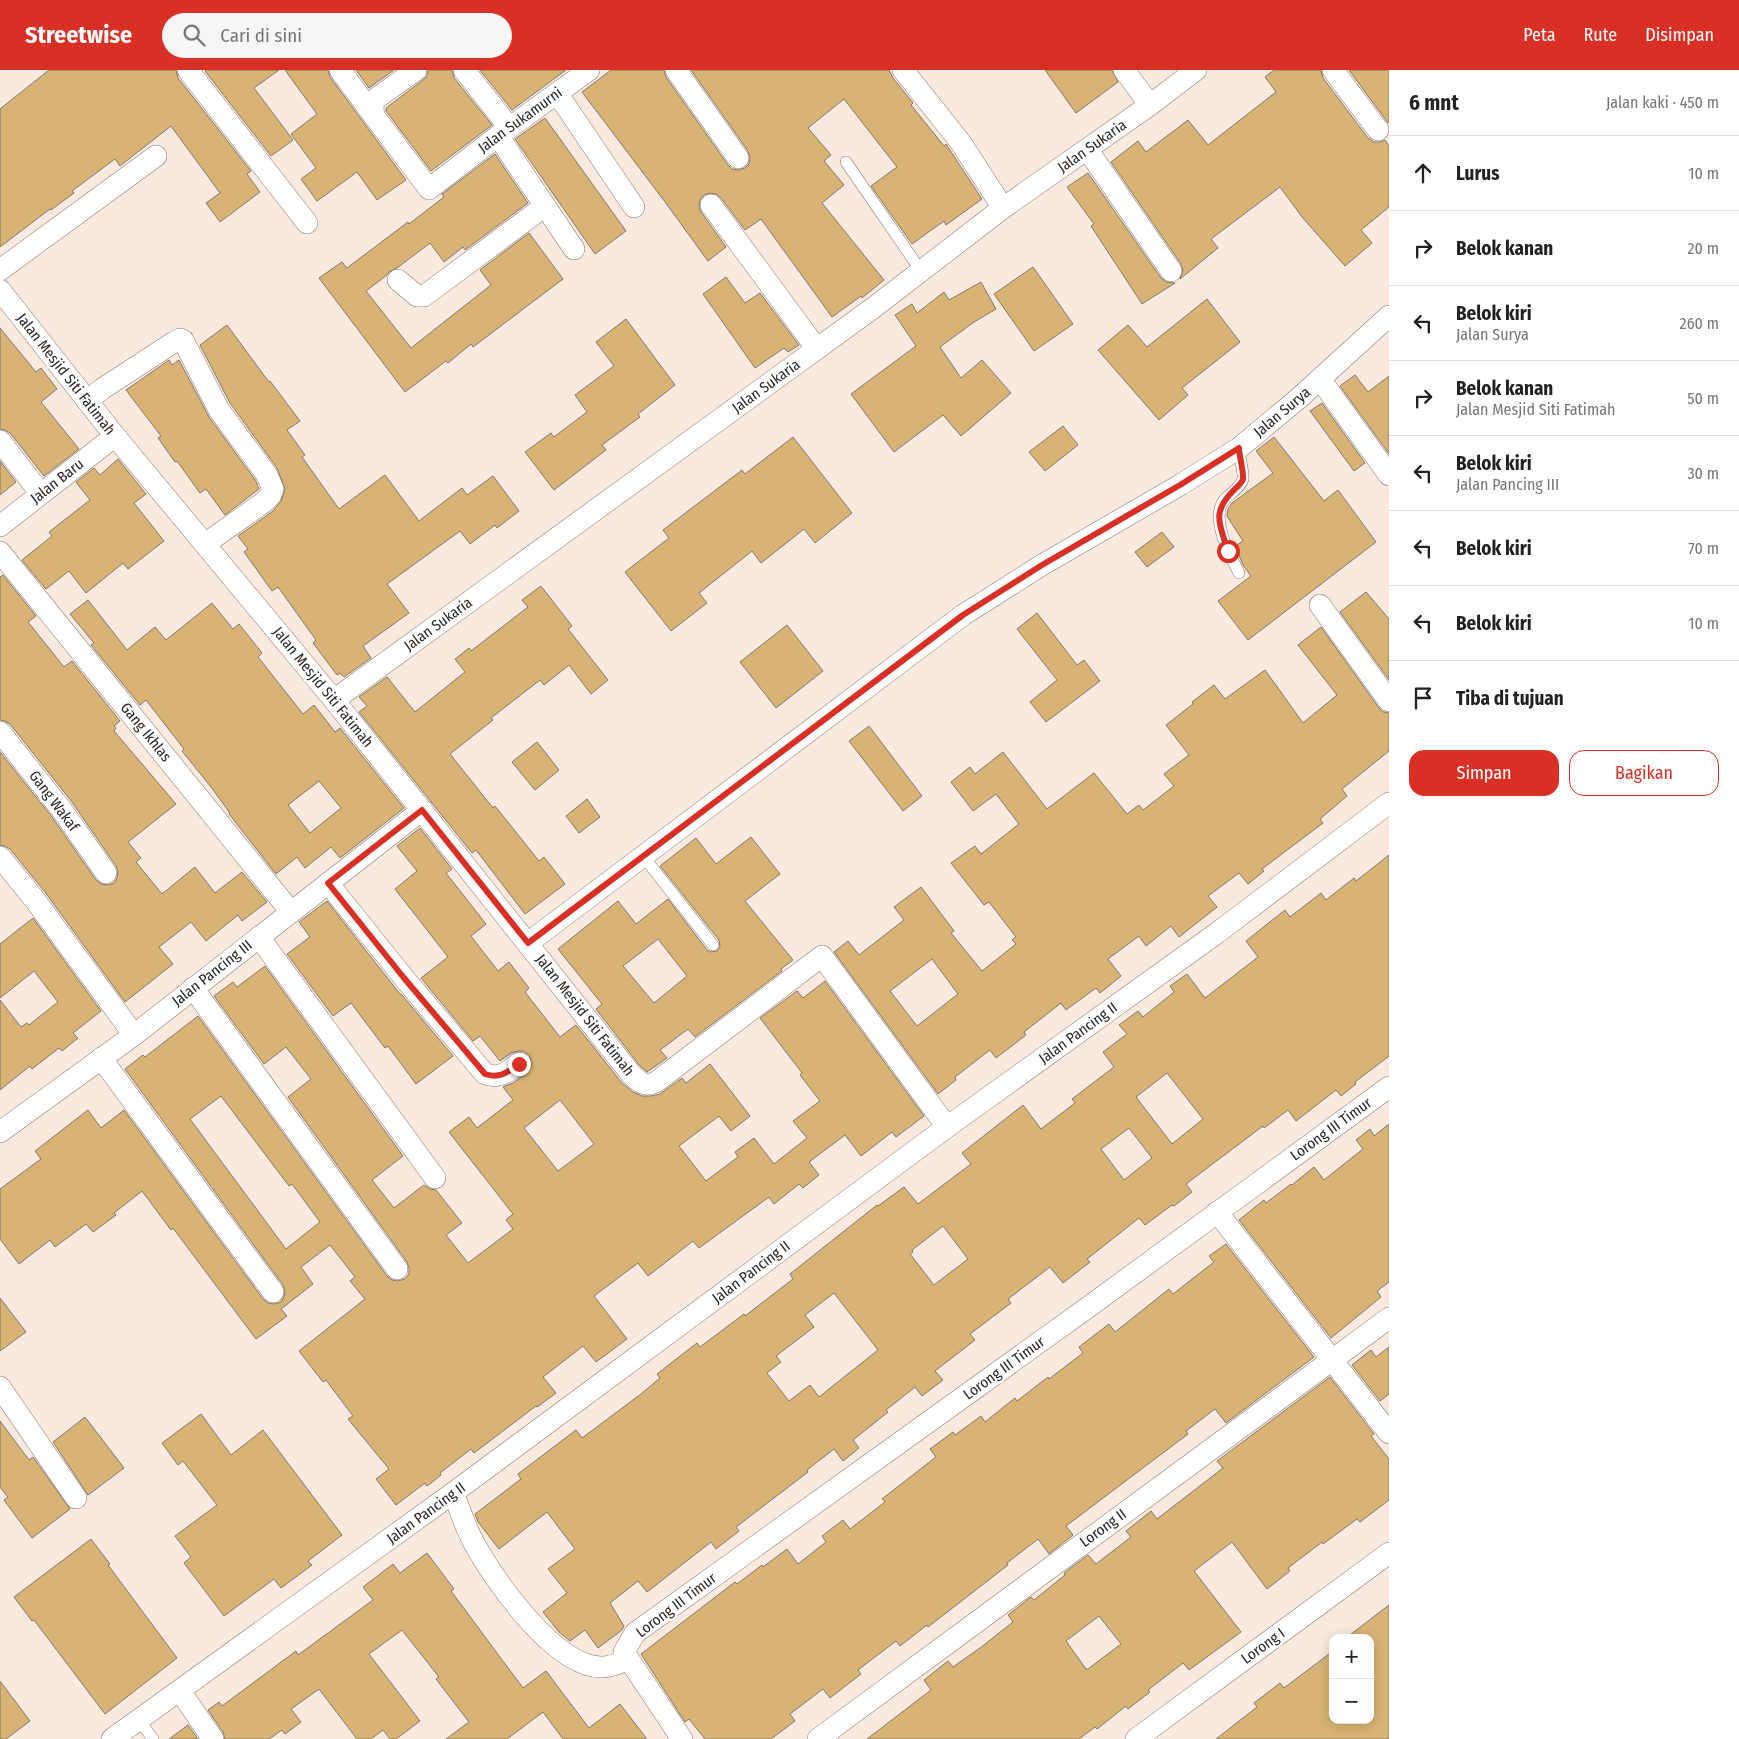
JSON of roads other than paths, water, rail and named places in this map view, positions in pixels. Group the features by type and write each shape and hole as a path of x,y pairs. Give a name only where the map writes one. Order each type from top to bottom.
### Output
{"street":[{"path":"188,70 308,223"},
{"path":"340,70 374,116"},
{"path":"374,116 374,100 416,70"},
{"path":"464,70 503,132 545,206 574,249"},
{"name":"Jalan Sukamurni","path":"374,116 429,188 589,70"},
{"path":"676,70 738,158"},
{"path":"903,70 961,143 1003,208"},
{"path":"1124,70 1150,105"},
{"name":"Jalan Sukaria","path":"334,700 817,348 1003,208 1150,105 1196,70"},
{"path":"1333,70 1378,130"},
{"path":"557,93 634,207"},
{"path":"1087,149 1171,271"},
{"path":"0,270 156,156"},
{"path":"711,205 817,348"},
{"path":"398,280 418,296 424,296 545,206"},
{"name":"Jalan Mesjid Siti Fatimah","path":"0,290 114,436 334,700 631,1074 643,1084 650,1085 656,1082 822,956 947,1128"},
{"name":"Jalan Surya","path":"528,943 963,615 1042,565 1180,485 1239,448 1320,379 1389,316"},
{"path":"87,401 102,389 174,342 180,339 183,340 218,410 267,475 273,489 270,496 264,502 205,544"},
{"path":"1320,379 1389,475"},
{"name":"Jalan Baru","path":"0,526 114,436"},
{"path":"0,441 41,494"},
{"name":"Gang Ikhlas","path":"0,552 291,912"},
{"path":"1320,605 1389,701"},
{"name":"Gang Wakaf","path":"0,732 62,810 106,873"},
{"name":"Jalan Pancing II","path":"112,1739 453,1493 947,1128 1217,933 1389,803"},
{"name":"Jalan Pancing III","path":"0,1132 134,1035 422,810"},
{"path":"0,857 35,900 134,1035"},
{"path":"328,883 404,978 485,1074 495,1077 506,1074 519,1064"},
{"path":"259,937 435,1178"},
{"path":"193,988 398,1269"},
{"path":"101,1058 273,1292"},
{"name":"Lorong III Timur","path":"626,1656 635,1633 1088,1308 1389,1087"},
{"path":"1218,1212 1389,1433"},
{"name":"Lorong II","path":"818,1739 1389,1318"},
{"path":"0,1388 76,1498"},
{"path":"453,1493 473,1542 496,1578 528,1619 560,1651 580,1663 603,1667 626,1656 682,1739"},
{"name":"Lorong I","path":"1136,1739 1389,1553"},
{"path":"180,1691 213,1739"}],"lane":[{"path":"846,162 921,271"},
{"path":"1239,448 1243,478 1240,484 1223,501 1218,513 1228,551 1239,573"},
{"path":"643,856 714,945"},
{"path":"139,1720 153,1739"}]}
